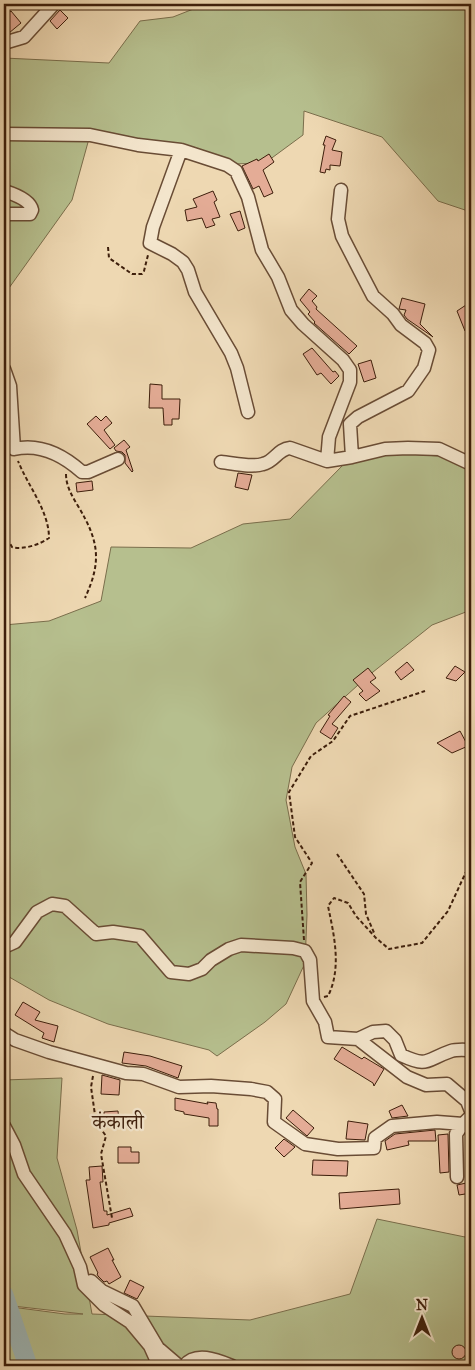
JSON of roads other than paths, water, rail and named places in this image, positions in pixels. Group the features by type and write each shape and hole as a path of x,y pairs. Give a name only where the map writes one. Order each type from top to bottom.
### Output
{"street":[{"path":"4,43 24,37 54,4"},
{"path":"4,134 90,135 138,145 181,150 227,165 236,171 248,197 262,250 278,277 291,310 303,324 343,360 350,370 350,382 329,437 327,461"},
{"path":"181,150 153,228 150,243 172,254 183,262 188,270 195,292 231,353 237,368 248,412"},
{"path":"341,190 338,219 342,236 373,296 393,314 400,326 425,343 428,350 424,368 408,391 358,417 350,424 352,458"},
{"path":"4,191 24,200 31,206 32,210 30,214 4,214"},
{"path":"4,369 10,386 14,449 25,446 59,455 82,472 88,472 118,459"},
{"path":"221,462 262,465 285,448 327,461 352,458 385,449 426,448 439,449 471,464"},
{"path":"4,947 15,942 37,912 52,904 66,906 96,934 113,932 140,936 172,972 189,974 202,969 211,960 229,949 241,945 293,948 305,951 310,960 313,1000 325,1022 328,1037 358,1039 373,1032 386,1031 395,1040 401,1055 418,1063 434,1060 452,1050 471,1050"},
{"path":"4,1033 15,1040 48,1052 126,1073 143,1074 179,1087 219,1087 267,1092 275,1099 274,1122 305,1144 338,1149 374,1148 375,1138 392,1126 467,1120"},
{"path":"358,1039 407,1077 426,1084 447,1084 467,1101 471,1111"},
{"path":"457,1177 456,1134 467,1120"},
{"path":"4,1126 14,1145 24,1174 65,1234 80,1267 84,1285 104,1305 130,1322 150,1346 159,1366"},
{"path":"78,1249 87,1276 94,1285 133,1306 158,1348 180,1366"},
{"path":"184,1366 188,1361 196,1358 217,1360 232,1366"}],"waterway":[{"path":"4,1295 28,1366"}],"district":[{"name":"कंकाली","path":"118,1122"}]}
